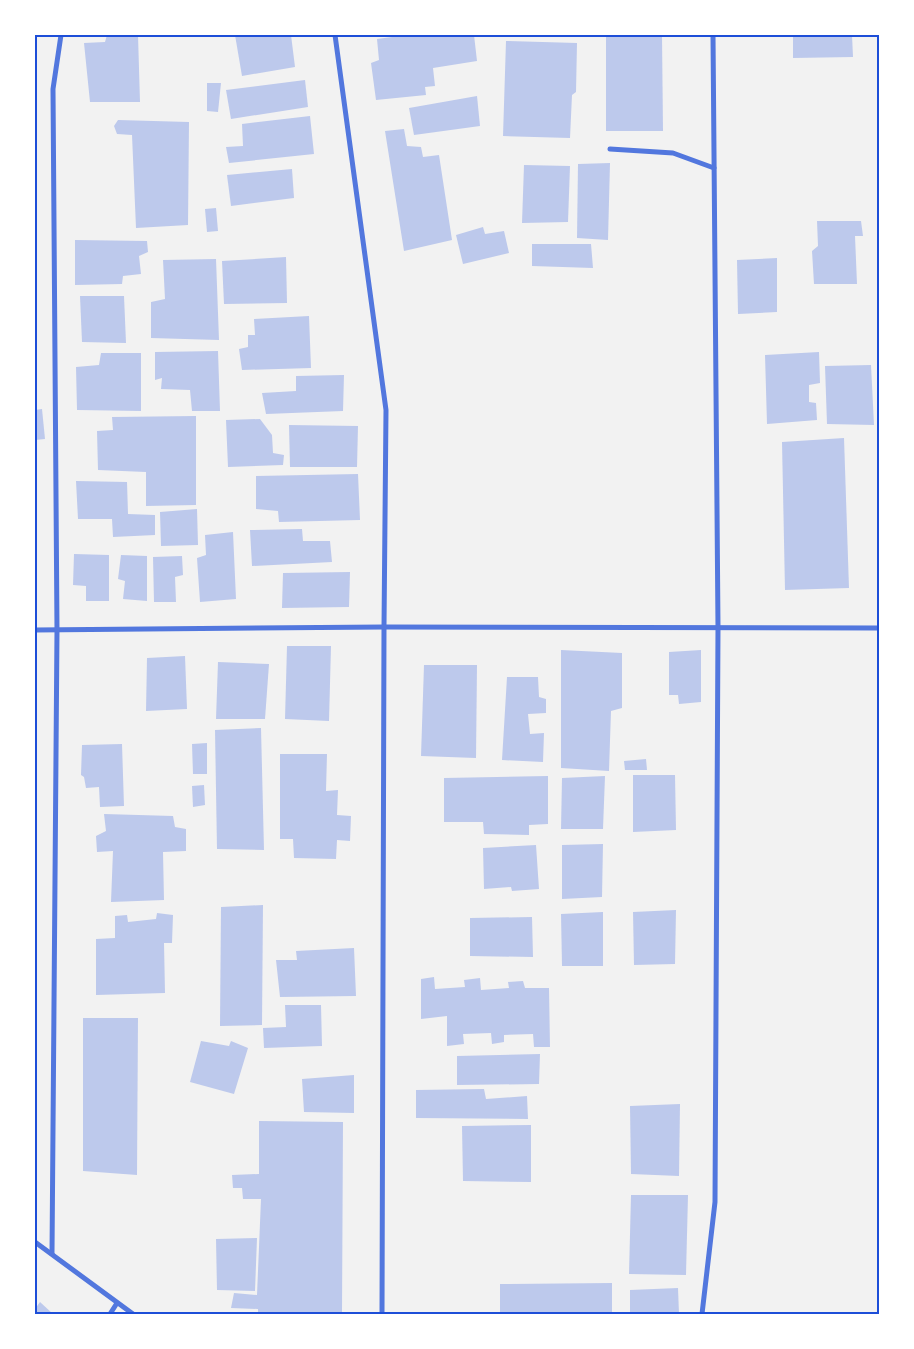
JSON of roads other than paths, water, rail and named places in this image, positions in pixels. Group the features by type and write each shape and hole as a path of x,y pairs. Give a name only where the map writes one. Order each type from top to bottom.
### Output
{"street":[{"path":"52,1254 57,630 53,89 60,35"},
{"path":"335,35 386,410 382,1314"},
{"path":"702,1314 715,1202 718,627 713,35"},
{"path":"610,149 673,153 714,168"},
{"path":"35,630 384,627 879,628"},
{"path":"35,1242 133,1314"},
{"path":"110,1314 117,1303"}]}
